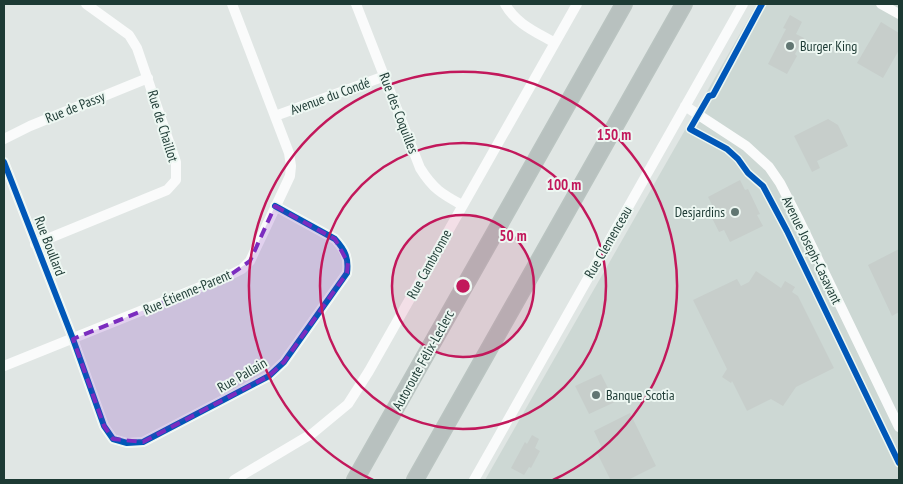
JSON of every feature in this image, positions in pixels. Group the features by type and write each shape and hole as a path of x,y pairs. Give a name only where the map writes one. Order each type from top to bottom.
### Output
{"highway":[{"name":"Autoroute Félix-Leclerc","path":"355,480 624,4"},
{"path":"415,480 684,4"}],"street":[{"name":"Rue de Chaillot","path":"35,244 167,190 176,180 176,162 137,48 130,35 86,4"},
{"name":"Rue Étienne-Parent","path":"4,366 230,275 242,269 250,261 290,176 291,166 289,153 232,4"},
{"name":"Rue des Coquilles","path":"356,4 420,168 430,184 441,194 462,205"},
{"path":"505,4 520,23 555,43"},
{"name":"Rue Cambronne","path":"234,480 313,433 348,404 369,371 577,4"},
{"name":"Rue Clemenceau","path":"474,480 743,4"},
{"path":"881,4 899,14"},
{"name":"Avenue du Condé","path":"275,116 385,76"},
{"name":"Rue de Passy","path":"4,139 30,126 148,78"},
{"name":"Avenue Joseph-Casavant","path":"685,106 759,156 780,183 899,427"},
{"name":"Rue Boullard","path":"4,162 72,339"},
{"name":"Rue Pallain","path":"72,339 104,426 114,439 127,443 143,442 270,376 284,362 347,273 348,263 343,248 335,240 275,206"}],"highlighted area":[{"path":"275,206 335,239 348,263 347,273 284,362 269,376 143,442 113,439 104,426 73,339 230,275 250,261"}],"shaded area":[{"path":"757,4 899,4 899,480 485,480"}],"building":[{"path":"790,15 802,22 796,34 804,38 787,74 768,64 786,29 783,28"},
{"path":"881,22 899,33 899,50 883,78 857,63"},
{"path":"828,119 838,125 848,146 817,161 820,168 812,172 794,136"},
{"path":"740,180 745,190 748,189 760,214 757,215 763,226 730,242 724,230 719,232 712,218 717,215 708,197"},
{"path":"899,249 899,312 892,316 868,265"},
{"path":"756,271 781,288 785,281 795,287 792,292 798,296 834,368 796,387 783,406 771,399 747,411 732,381 731,383 722,377 727,369 693,300 737,279 741,286 749,282"},
{"path":"601,374 615,402 589,414 575,386"},
{"path":"630,413 656,466 628,480 612,480 596,451 602,448 594,431"},
{"path":"532,435 539,439 535,448 540,451 531,468 529,467 524,475 511,468 525,442 527,444"}],"cycle path":[{"path":"762,4 713,95 709,96 690,129 727,149 738,159 748,173 763,186 787,231 899,463"},
{"path":"4,162 73,339 104,426 113,439 127,443 143,442 269,376 284,362 347,273 346,254 335,239 275,206"}],"place":[{"name":"Burger King","path":"790,46"},
{"name":"Desjardins","path":"735,212"},
{"name":"Banque Scotia","path":"596,395"}]}
